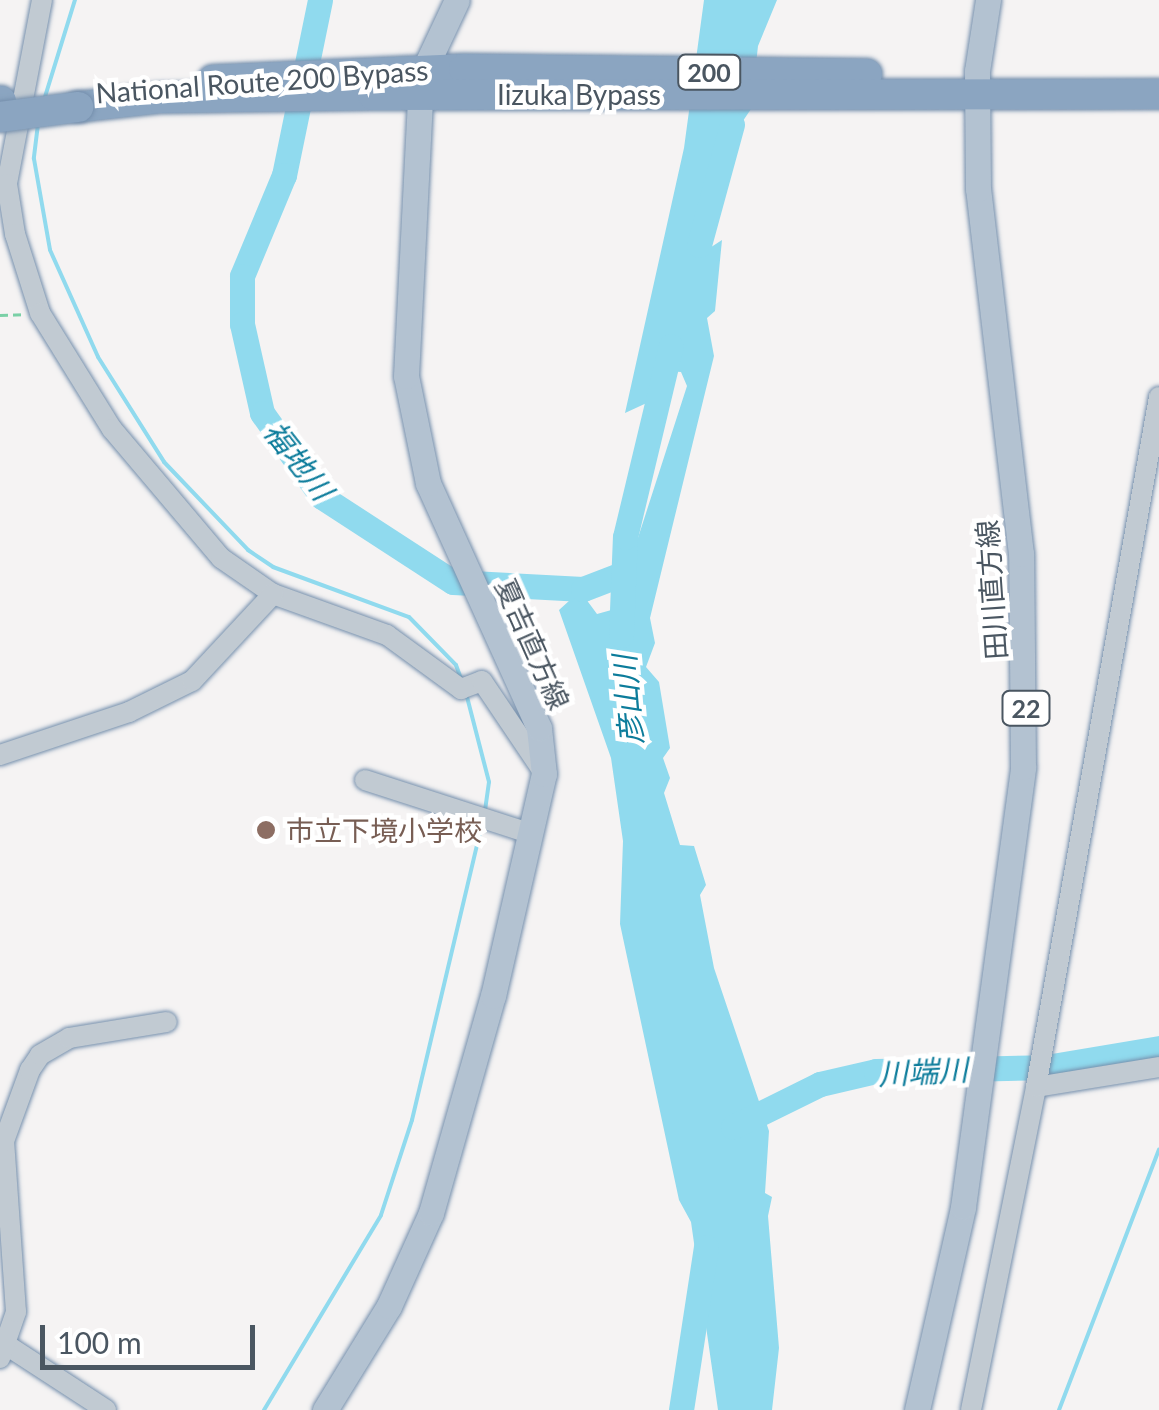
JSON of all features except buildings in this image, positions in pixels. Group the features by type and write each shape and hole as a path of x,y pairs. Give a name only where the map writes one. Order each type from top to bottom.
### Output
{"highway":[{"name":"200","path":"966,83 1159,79"},
{"name":"National Route 200 Bypass","path":"0,101 78,100 257,86 466,82 966,83"},
{"name":"200","path":"966,83 1159,94"},
{"name":"200","path":"0,117 78,100"}],"main road":[{"name":"夏吉直方線","path":"324,1410 389,1306 431,1213 532,834 544,774 539,728 508,654 441,518 415,444 406,376 422,83 457,0"},
{"name":"田川直方線","path":"917,1410 963,1207 1024,767 1021,554 966,83 988,0"}],"street":[{"path":"42,0 7,184 40,313 152,480 222,558 273,594 387,636 461,689 482,681 544,774"},
{"path":"971,1410 1036,1087 1159,398"},
{"path":"0,754 128,712 192,681 273,594"},
{"path":"366,780 532,834"},
{"path":"106,1410 3,1350 16,1312 2,1141 40,1054 69,1038 167,1022"},
{"path":"1036,1087 1159,1067"}],"path":[{"path":"0,315 40,313"}],"water":[{"path":"704,0 777,0 758,46 751,109 718,158 699,255 722,240 715,311 707,318 714,356 650,618 655,643 646,667 659,682 670,748 663,758 670,778 664,793 680,845 694,846 706,885 700,895 714,968 769,1131 765,1193 772,1197 768,1216 779,1348 772,1410 718,1410 691,1222 679,1200 620,924 623,841 611,758 559,610 580,591 597,614 615,609 687,386 681,372 667,371 651,401 625,413 684,148"}],"waterway":[{"path":"44,100 75,0"},
{"name":"福地川","path":"320,0 284,175 242,276 242,324 262,413 322,497 453,582 583,589 619,575"},
{"path":"38,124 34,159 50,250 98,357 164,462 248,550 273,567 409,617 456,665 461,679"},
{"name":"彦山川","path":"699,245 732,124"},
{"name":"彦山川","path":"621,635 625,537 671,346"},
{"path":"466,693 489,782 485,810"},
{"path":"264,1410 381,1215 412,1120 482,825"},
{"name":"川端川","path":"733,1127 820,1084 876,1071 1046,1067 1159,1048"},
{"path":"1059,1410 1159,1150"},
{"name":"彦山川","path":"681,1410 706,1247"}],"place":[{"name":"市立下境小学校","path":"266,830"}]}
